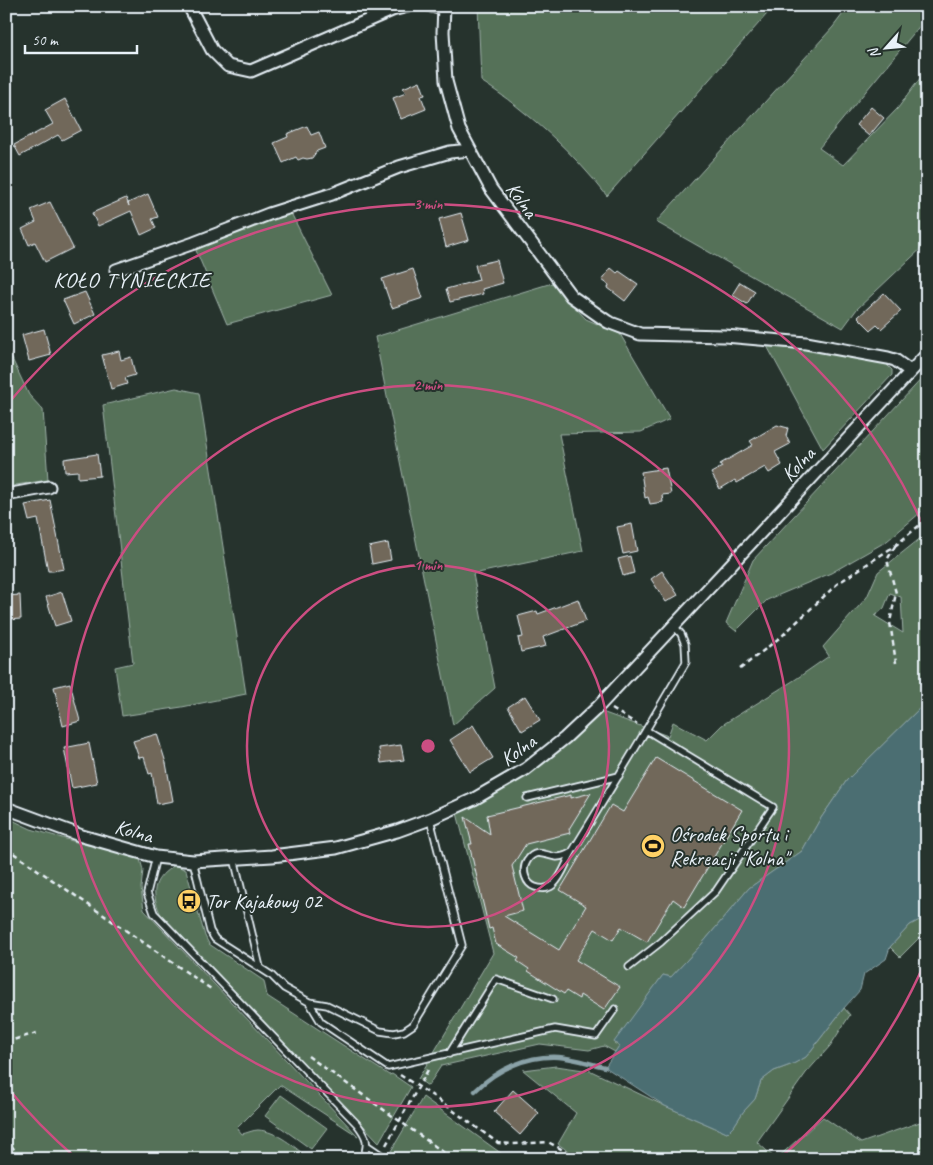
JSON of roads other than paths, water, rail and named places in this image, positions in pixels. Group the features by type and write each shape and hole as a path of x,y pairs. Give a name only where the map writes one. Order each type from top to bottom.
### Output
{"street":[{"path":"189,6 212,50 228,66 251,71 392,10 408,6"},
{"path":"431,6 444,8"},
{"name":"Kolna","path":"444,8 443,32 446,81 459,129 491,189 571,296 608,322 640,334 725,336 806,343 888,358 895,360 910,370"},
{"path":"116,270 269,214 332,194 399,167 450,152 470,150"},
{"name":"Kolna","path":"6,808 82,836 156,857 193,861 280,855 336,848 397,831 430,819 474,799 526,770 565,738 602,703 910,370 927,354"},
{"path":"6,495 50,486"}],"lane":[{"path":"572,852 560,857 547,853 532,855 524,867 524,875 527,881 537,888 546,889 552,886 558,879 572,852 686,662 686,644 674,626"},
{"path":"629,966 661,942 716,891 773,807 646,730"},
{"path":"527,798 619,776"},
{"path":"193,861 210,931 215,939 260,967 284,988 309,1002 327,1005 380,1031 394,1033 404,1031 412,1025 462,945 430,819"},
{"path":"156,857 147,893 154,913 364,1133 368,1146 363,1159"},
{"path":"234,858 260,967"},
{"path":"449,1054 496,979 553,999"},
{"path":"309,1002 322,1022 388,1067 555,1029 596,1036 615,1009"},
{"path":"368,1146 387,1159"}],"water":[{"path":"927,701 927,916 910,925 890,947 886,959 864,974 860,990 806,1057 774,1071 761,1081 755,1099 727,1133 665,1106 605,1067 619,1046 614,1042 663,975 671,977 749,888 802,851 819,821 847,780"}],"waterway":[{"path":"475,1091 503,1070 536,1058 559,1057 605,1067"}],"place":[{"name":"Ośrodek Sportu i Rekreacji \"Kolna\"","path":"653,846"},
{"name":"Tor Kajakowy 02","path":"189,901"}],"district":[{"name":"KOŁO TYNIECKIE","path":"132,279"}]}
